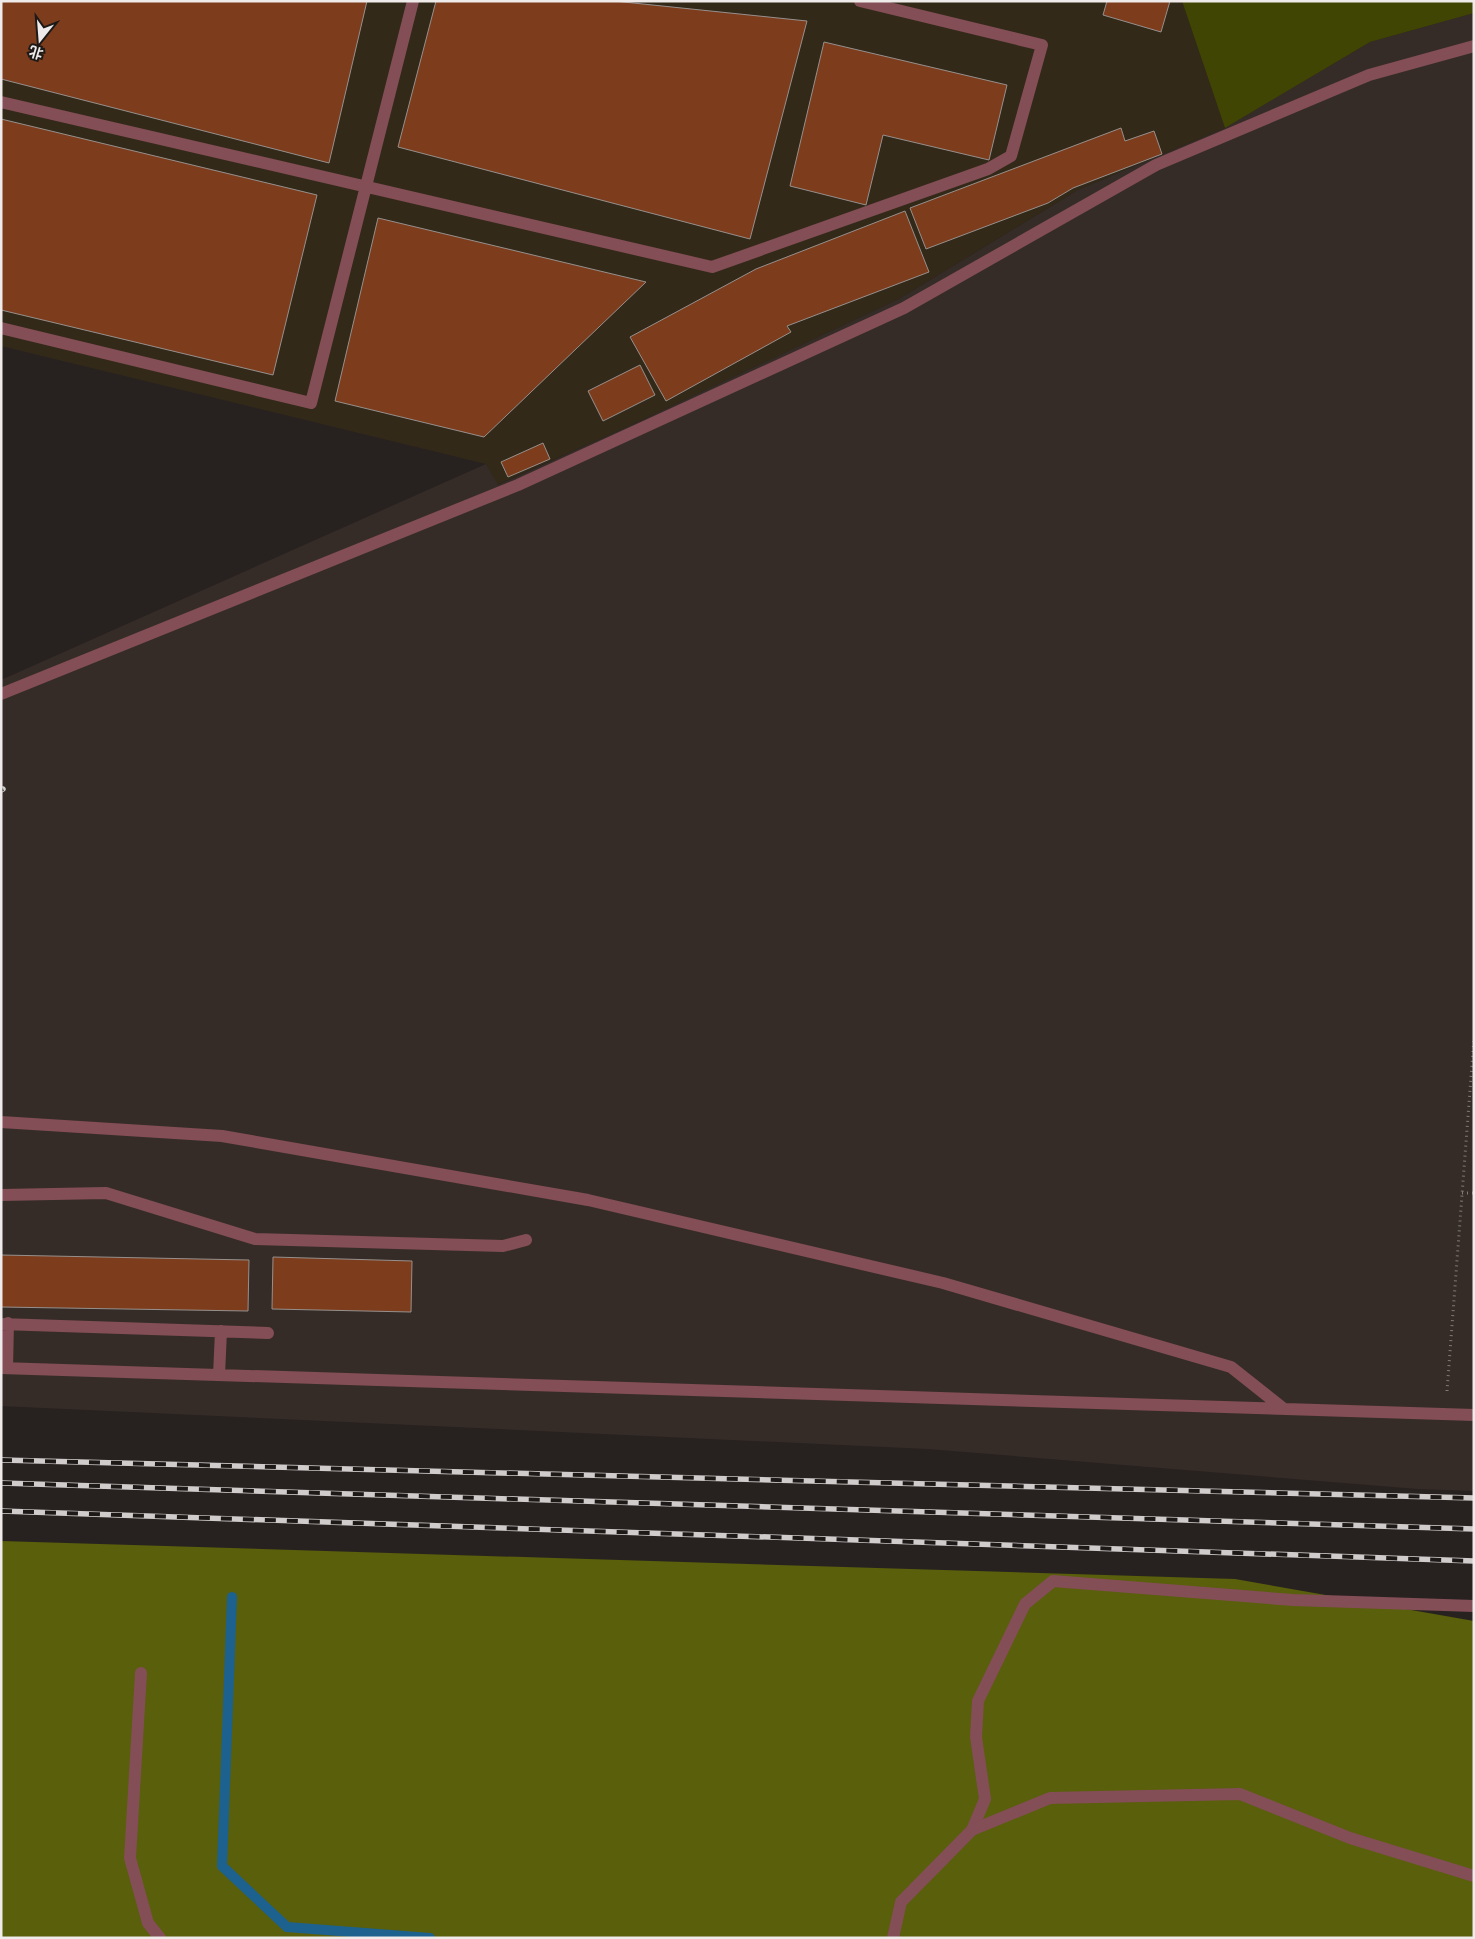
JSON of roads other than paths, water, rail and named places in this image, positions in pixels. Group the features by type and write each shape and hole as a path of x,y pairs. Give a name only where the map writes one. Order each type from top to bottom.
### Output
{"street":[{"path":"1,328 310,404 413,1"},
{"path":"1,102 712,267 988,170 1011,156 1042,45 860,1"},
{"path":"1,694 518,485 904,308 1156,165 1369,75 1474,46"},
{"path":"1,1122 222,1136 588,1200 943,1283 1231,1367 1284,1409"},
{"path":"1,1195 106,1193 255,1239 503,1246 526,1240"},
{"path":"268,1333 5,1324 4,1368 1474,1415"},
{"path":"219,1375 221,1331"},
{"path":"893,1936 901,1902 972,1830 985,1799 976,1737 978,1701 1025,1604 1053,1581 1293,1600 1474,1606"},
{"path":"141,1673 130,1858 148,1923 160,1938"},
{"path":"972,1830 1050,1798 1240,1794 1350,1838 1474,1876"}],"waterway":[{"path":"232,1597 222,1866 287,1927 430,1938"}],"railway":[{"path":"1,1460 1474,1498"},
{"path":"1,1483 1474,1529"},
{"path":"1,1511 1474,1561"}]}
